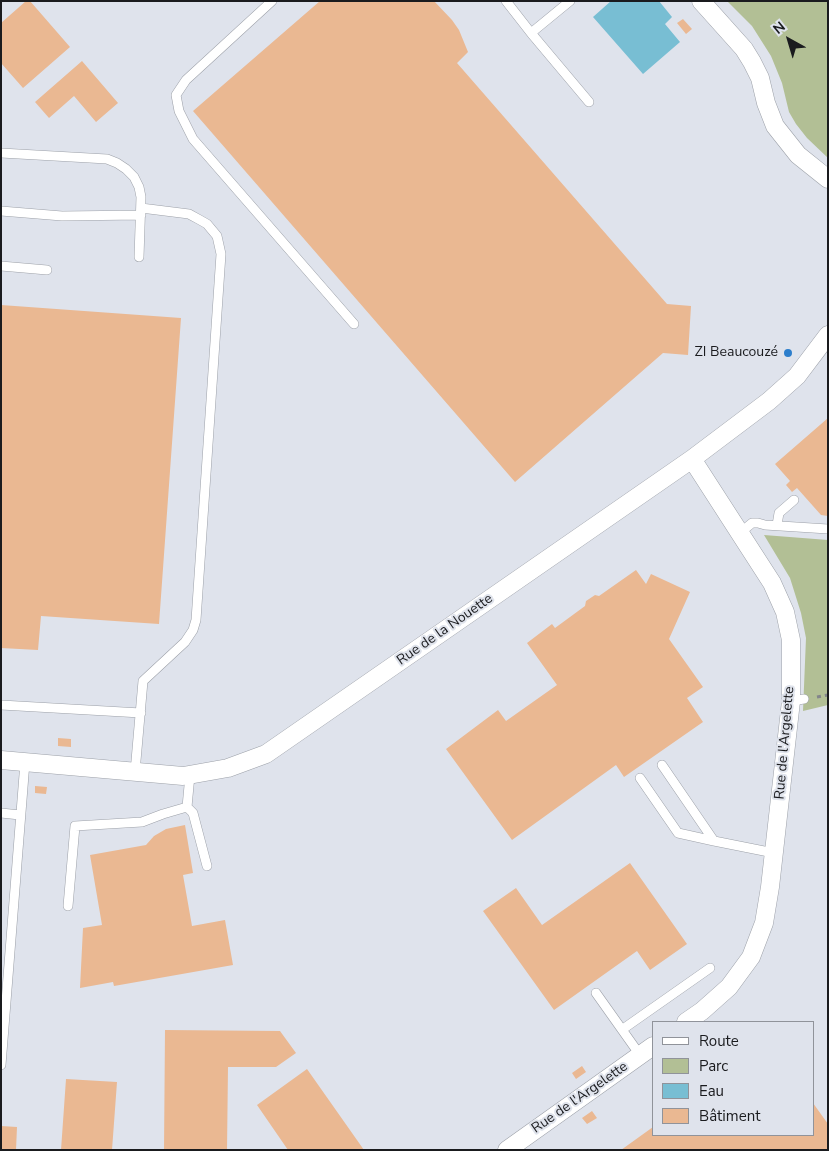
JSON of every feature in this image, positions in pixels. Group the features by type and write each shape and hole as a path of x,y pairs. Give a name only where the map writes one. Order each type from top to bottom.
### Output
{"street":[{"path":"701,1 744,49 752,62 760,78 766,103 775,126 798,154 828,179"},
{"name":"Rue de la Nouette","path":"1,760 184,776 228,768 266,754 692,459 770,401 797,376 828,335"},
{"name":"Rue de l'Argelette","path":"687,1021 729,987 751,957 764,923 797,700 791,640 785,612 772,583 692,459"},
{"name":"Rue de l'Argelette","path":"507,1150 646,1050"}],"lane":[{"path":"272,1 186,80 176,95 179,111 194,139 354,324"},
{"path":"506,1 589,102"},
{"path":"531,32 570,1"},
{"path":"1,153 107,159 126,169 136,182 141,197 139,257"},
{"path":"1,211 62,216 141,211 189,214 207,224 217,236 221,254 196,620 193,630 185,642 143,681 136,772"},
{"path":"1,266 47,270"},
{"path":"777,526 779,513 794,500"},
{"path":"740,533 752,523 758,522 777,526 828,529"},
{"path":"1,705 141,713"},
{"path":"1,1064 25,762"},
{"path":"662,765 714,841"},
{"path":"190,775 188,807 193,812 207,866"},
{"path":"640,778 678,833 774,853"},
{"path":"68,906 75,826 142,822 188,807"},
{"path":"1,813 20,814"},
{"path":"623,1029 710,968"},
{"path":"596,993 623,1029 646,1050"}],"green space":[{"path":"727,1 828,1 828,158 807,138 796,124 789,112 782,83 771,56 752,26"},
{"path":"764,535 828,540 828,705 803,711 806,638 801,613 790,578"}],"water":[{"path":"611,1 659,1 672,17 665,24 680,42 643,74 593,17"}],"building":[{"path":"26,1 30,1 70,47 23,88 1,63 1,23"},
{"path":"320,1 434,1 459,30 468,52 457,63 667,304 691,306 688,355 663,353 515,482 193,111"},
{"path":"683,19 692,29 686,34 677,23"},
{"path":"82,61 118,103 96,122 74,96 49,118 35,102"},
{"path":"1,305 181,318 159,624 41,616 38,650 1,648"},
{"path":"828,418 828,516 821,515 797,488 792,492 786,485 790,481 775,464"},
{"path":"636,570 646,584 651,574 690,592 669,639 703,687 687,698 703,722 624,777 616,765 512,840 446,749 498,710 506,721 557,685 527,643 552,624 555,628 585,606 586,601 595,595 599,596"},
{"path":"58,738 71,739 71,747 58,746"},
{"path":"35,786 47,787 46,794 35,793"},
{"path":"185,825 193,873 183,875 192,926 225,920 233,965 114,986 113,982 80,988 83,928 102,925 90,855 146,845 154,836 166,829"},
{"path":"630,863 687,944 650,970 637,951 554,1010 483,911 516,888 542,925"},
{"path":"165,1030 280,1031 296,1053 276,1067 228,1067 227,1150 164,1150"},
{"path":"582,1066 586,1072 576,1079 572,1073"},
{"path":"307,1069 364,1150 288,1150 257,1105"},
{"path":"66,1079 117,1082 112,1150 61,1150"},
{"path":"814,1104 828,1124 828,1150 621,1150 652,1128 652,1136 814,1136"},
{"path":"592,1111 597,1118 587,1124 582,1118"},
{"path":"1,1126 17,1127 16,1150 1,1150"}],"place":[{"name":"ZI Beaucouzé","path":"788,353"}]}
